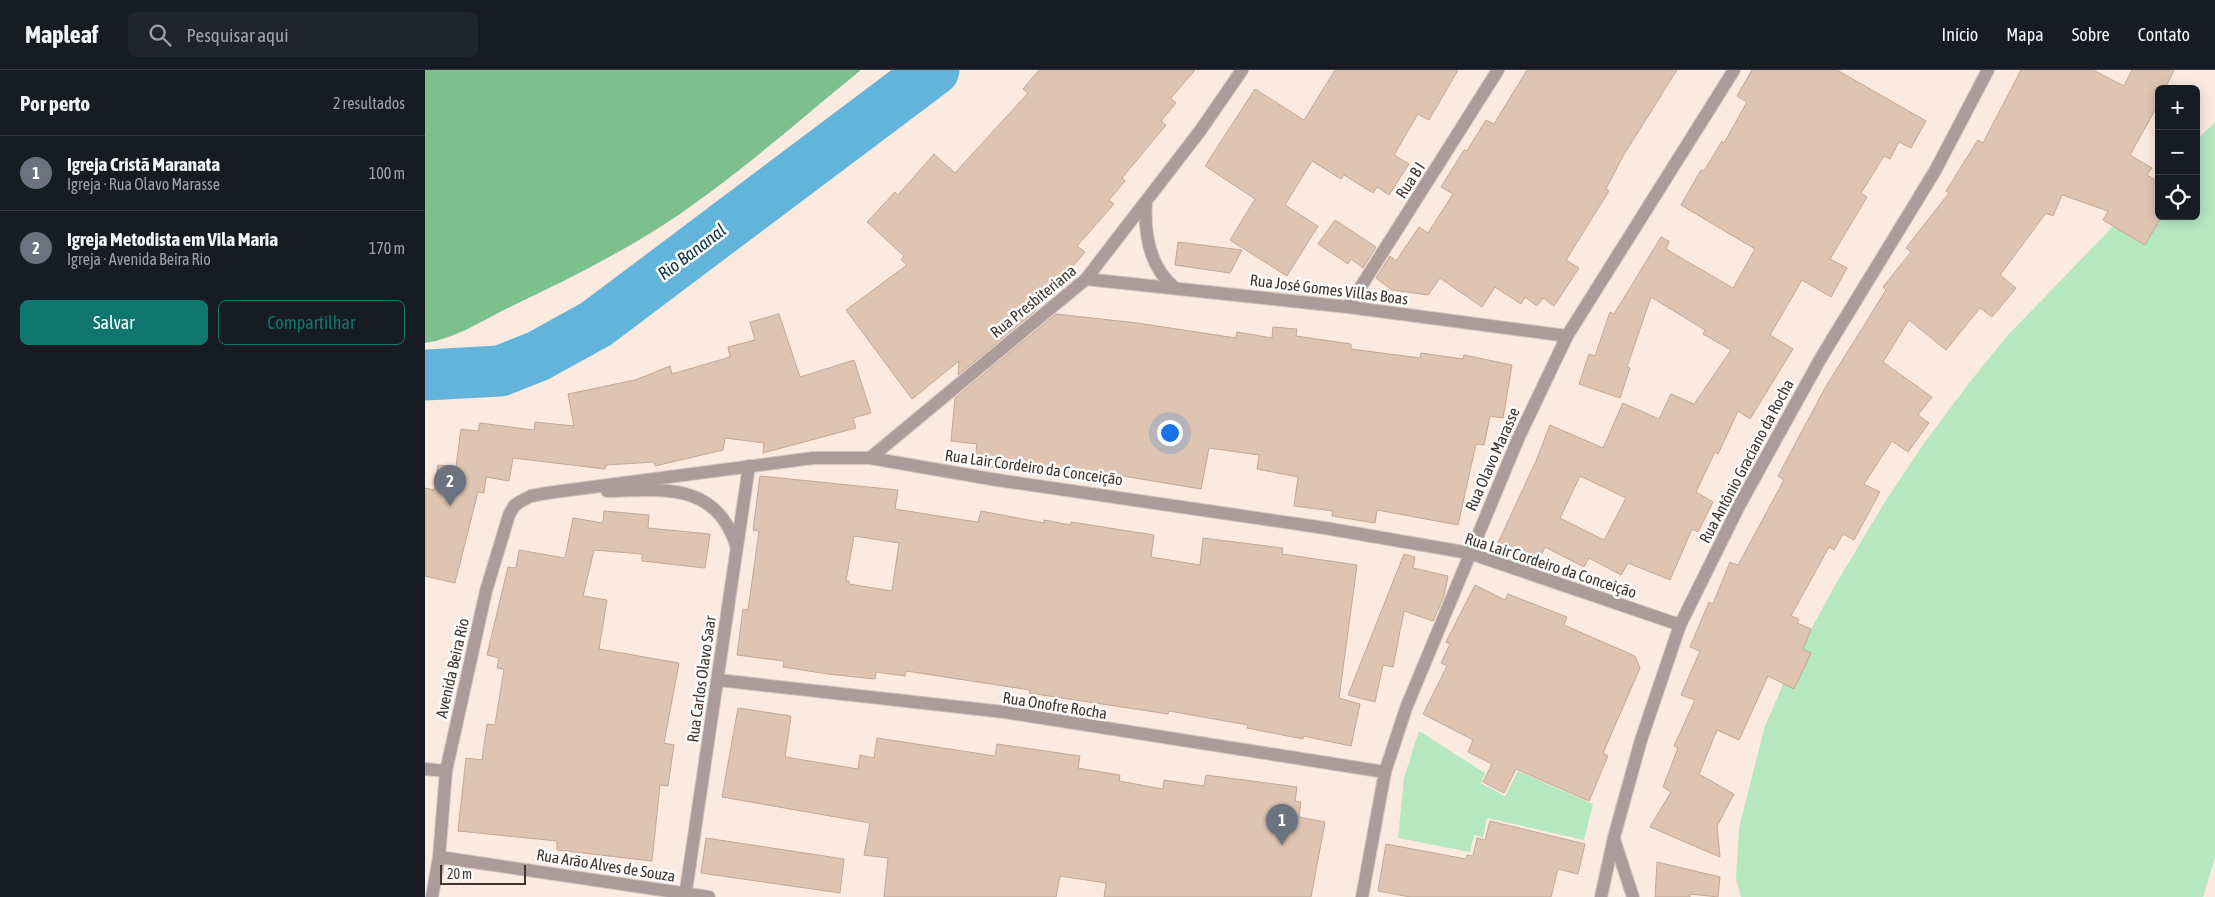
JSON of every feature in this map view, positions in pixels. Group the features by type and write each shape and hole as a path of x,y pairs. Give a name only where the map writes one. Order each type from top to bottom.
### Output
{"street":[{"name":"Rua Presbiteriana","path":"870,458 1087,279 1146,202 1242,70"},
{"name":"Rua B I","path":"1348,307 1498,70"},
{"name":"Rua Olavo Marasse","path":"1362,897 1385,772 1406,708 1517,439 1567,336 1734,70"},
{"name":"Rua Antônio Graciano da Rocha","path":"1601,897 1614,837 1641,740 1680,625 1740,504 1821,356 1935,171 1988,70"},
{"path":"1146,202 1146,228 1150,251 1159,273 1175,288"},
{"name":"Rua José Gomes Villas Boas","path":"1087,279 1348,307 1567,336"},
{"name":"Rua Lair Cordeiro da Conceição","path":"567,491 813,458 870,458 997,480 1325,528 1469,553 1680,625"},
{"name":"Rua Carlos Olavo Saar","path":"686,895 749,466"},
{"path":"567,491 664,490 687,494 701,500 721,515 731,530 736,548"},
{"name":"Avenida Beira Rio","path":"432,897 439,857 446,771 482,609 509,515 514,506 531,496 567,491"},
{"name":"Rua Onofre Rocha","path":"718,680 1004,712 1385,772"},
{"path":"425,769 446,771"},
{"path":"1614,837 1633,897"},
{"name":"Rua Arão Alves de Souza","path":"439,857 709,897"}],"green space":[{"path":"425,70 861,70 731,176 649,234 581,272 470,328 436,341 425,343"},
{"path":"2215,122 2215,857 2203,897 1741,897 1736,879 1739,828 1765,726 1791,666 1833,589 1883,505 1925,442 2008,335 2155,183 2155,220 2200,220 2200,136"},
{"path":"1419,731 1485,773 1481,783 1505,796 1518,771 1593,804 1584,840 1487,818 1483,837 1474,835 1470,852 1398,838 1404,778"}],"building":[{"path":"1039,70 1195,70 1171,98 1176,103 1161,121 1166,125 1122,178 1125,181 1109,200 1114,204 1077,246 1085,252 1034,312 958,375 959,361 912,399 846,310 907,265 901,260 904,256 867,222 895,192 898,195 934,154 955,173 1028,93 1023,89"},
{"path":"1335,70 1458,70 1429,120 1418,114 1394,155 1409,164 1389,195 1377,187 1373,193 1344,175 1341,179 1312,161 1285,205 1318,226 1287,276 1230,240 1255,199 1205,166 1255,89 1304,120"},
{"path":"1527,70 1677,70 1623,156 1606,189 1609,191 1566,260 1579,268 1554,306 1543,298 1537,306 1525,297 1521,304 1495,287 1482,307 1440,278 1428,295 1392,290 1376,278 1390,256 1396,261 1419,227 1428,233 1453,194 1441,187 1464,150 1467,151 1486,120 1494,124"},
{"path":"1752,70 1837,70 1926,121 1911,148 1899,142 1890,159 1884,156 1861,193 1867,197 1830,259 1847,268 1831,297 1802,280 1770,335 1793,349 1750,419 1738,411 1718,454 1715,452 1696,492 1713,502 1698,532 1692,529 1670,580 1628,563 1621,575 1589,558 1584,567 1545,547 1536,565 1496,547 1536,461 1550,425 1603,448 1623,403 1659,419 1671,394 1694,404 1731,350 1703,334 1705,330 1651,297 1627,367 1630,368 1620,398 1579,384 1589,354 1595,356 1610,312 1614,314 1661,237 1669,241 1666,249 1733,288 1755,249 1681,205 1701,170 1704,171 1722,141 1724,143 1747,102 1737,96","holes":["1580,476 1626,498 1604,540 1560,518"]},
{"path":"2021,70 2093,70 2124,86 2132,70 2174,70 2167,85 2155,85 2155,110 2130,155 2152,168 2147,175 2155,180 2155,220 2159,221 2145,245 2103,220 2108,211 2062,195 2053,216 2046,213 2000,275 2016,288 1992,317 1980,308 1946,350 1909,320 1883,362 1932,397 1918,415 1929,423 1908,452 1892,441 1864,484 1880,492 1854,540 1843,534 1834,550 1829,547 1791,616 1799,619 1797,623 1811,629 1803,649 1811,653 1794,689 1768,676 1739,740 1717,730 1699,774 1734,794 1717,826 1720,857 1650,827 1671,792 1663,787 1678,748 1674,746 1695,700 1681,695 1700,651 1690,647 1709,602 1713,604 1730,562 1738,565 1784,480 1778,476 1825,388 1886,290 1883,287 1911,252 1906,248 1949,193 1946,191 1978,140 1983,143"},
{"path":"1335,220 1376,247 1363,268 1351,259 1348,264 1318,244"},
{"path":"1178,242 1242,250 1230,273 1175,265"},
{"path":"779,314 800,377 854,360 871,413 853,418 856,428 763,453 764,443 725,438 723,450 655,466 654,462 606,465 605,469 513,458 509,481 486,477 484,493 478,492 455,583 425,576 425,488 434,490 438,465 456,467 461,429 478,431 480,423 534,430 535,422 574,426 568,394 635,380 670,366 672,374 730,357 728,347 755,340 750,322"},
{"path":"1056,314 1137,323 1236,338 1237,332 1272,338 1273,327 1297,329 1296,336 1351,344 1351,349 1420,358 1421,353 1463,359 1464,355 1512,365 1503,418 1490,416 1484,445 1476,444 1458,525 1377,510 1375,523 1332,516 1333,511 1294,506 1298,477 1257,469 1259,455 1209,448 1201,489 1111,474 1110,482 974,465 977,444 951,441 955,398"},
{"path":"760,476 898,490 895,509 957,519 978,522 981,511 1044,523 1044,520 1071,525 1071,522 1154,535 1151,557 1200,565 1203,538 1283,548 1282,554 1357,565 1339,698 1360,704 1351,746 1303,736 1303,739 1247,728 1248,725 1169,711 1168,714 1029,693 1030,690 906,671 905,676 876,672 875,679 783,667 784,661 737,655 743,609 748,610 759,531 753,530","holes":["854,536 899,543 892,591 849,584 849,581 846,581"]},
{"path":"604,511 649,515 648,528 710,534 705,568 642,561 642,554 594,550 583,596 607,600 599,649 679,663 664,743 674,745 668,786 660,785 652,861 557,850 557,841 458,831 466,758 482,760 487,724 495,725 504,669 497,668 499,658 487,655 508,567 516,568 519,550 565,558 573,518 603,523"},
{"path":"1404,554 1415,557 1413,568 1448,576 1444,596 1433,621 1404,611 1393,667 1383,665 1375,702 1348,695"},
{"path":"1475,585 1505,600 1508,594 1567,617 1564,625 1635,656 1640,668 1603,753 1608,756 1589,801 1516,769 1504,793 1483,782 1492,764 1468,752 1473,740 1423,714 1447,666 1441,663 1450,644 1446,642"},
{"path":"738,708 791,716 785,757 858,769 860,755 874,758 877,738 995,756 997,744 1080,756 1078,768 1120,775 1119,781 1163,789 1164,780 1204,786 1206,775 1297,787 1295,801 1301,802 1299,817 1325,822 1311,897 1104,897 1106,883 1060,876 1056,897 884,897 888,858 864,855 870,823 722,797"},
{"path":"1490,821 1585,844 1578,874 1558,869 1551,897 1410,897 1378,891 1386,844 1466,859 1467,855 1473,856 1477,838 1485,840"},
{"path":"706,838 844,859 840,893 701,873"},
{"path":"1657,862 1720,877 1718,897 1690,894 1690,897 1655,897"}],"waterway":[{"name":"Rio Bananal","path":"425,375 500,371 538,356 596,324 934,70"}],"place":[{"name":"Igreja Metodista em Vila Maria","path":"450,506"},
{"name":"Igreja Cristã Maranata","path":"1282,845"}]}
